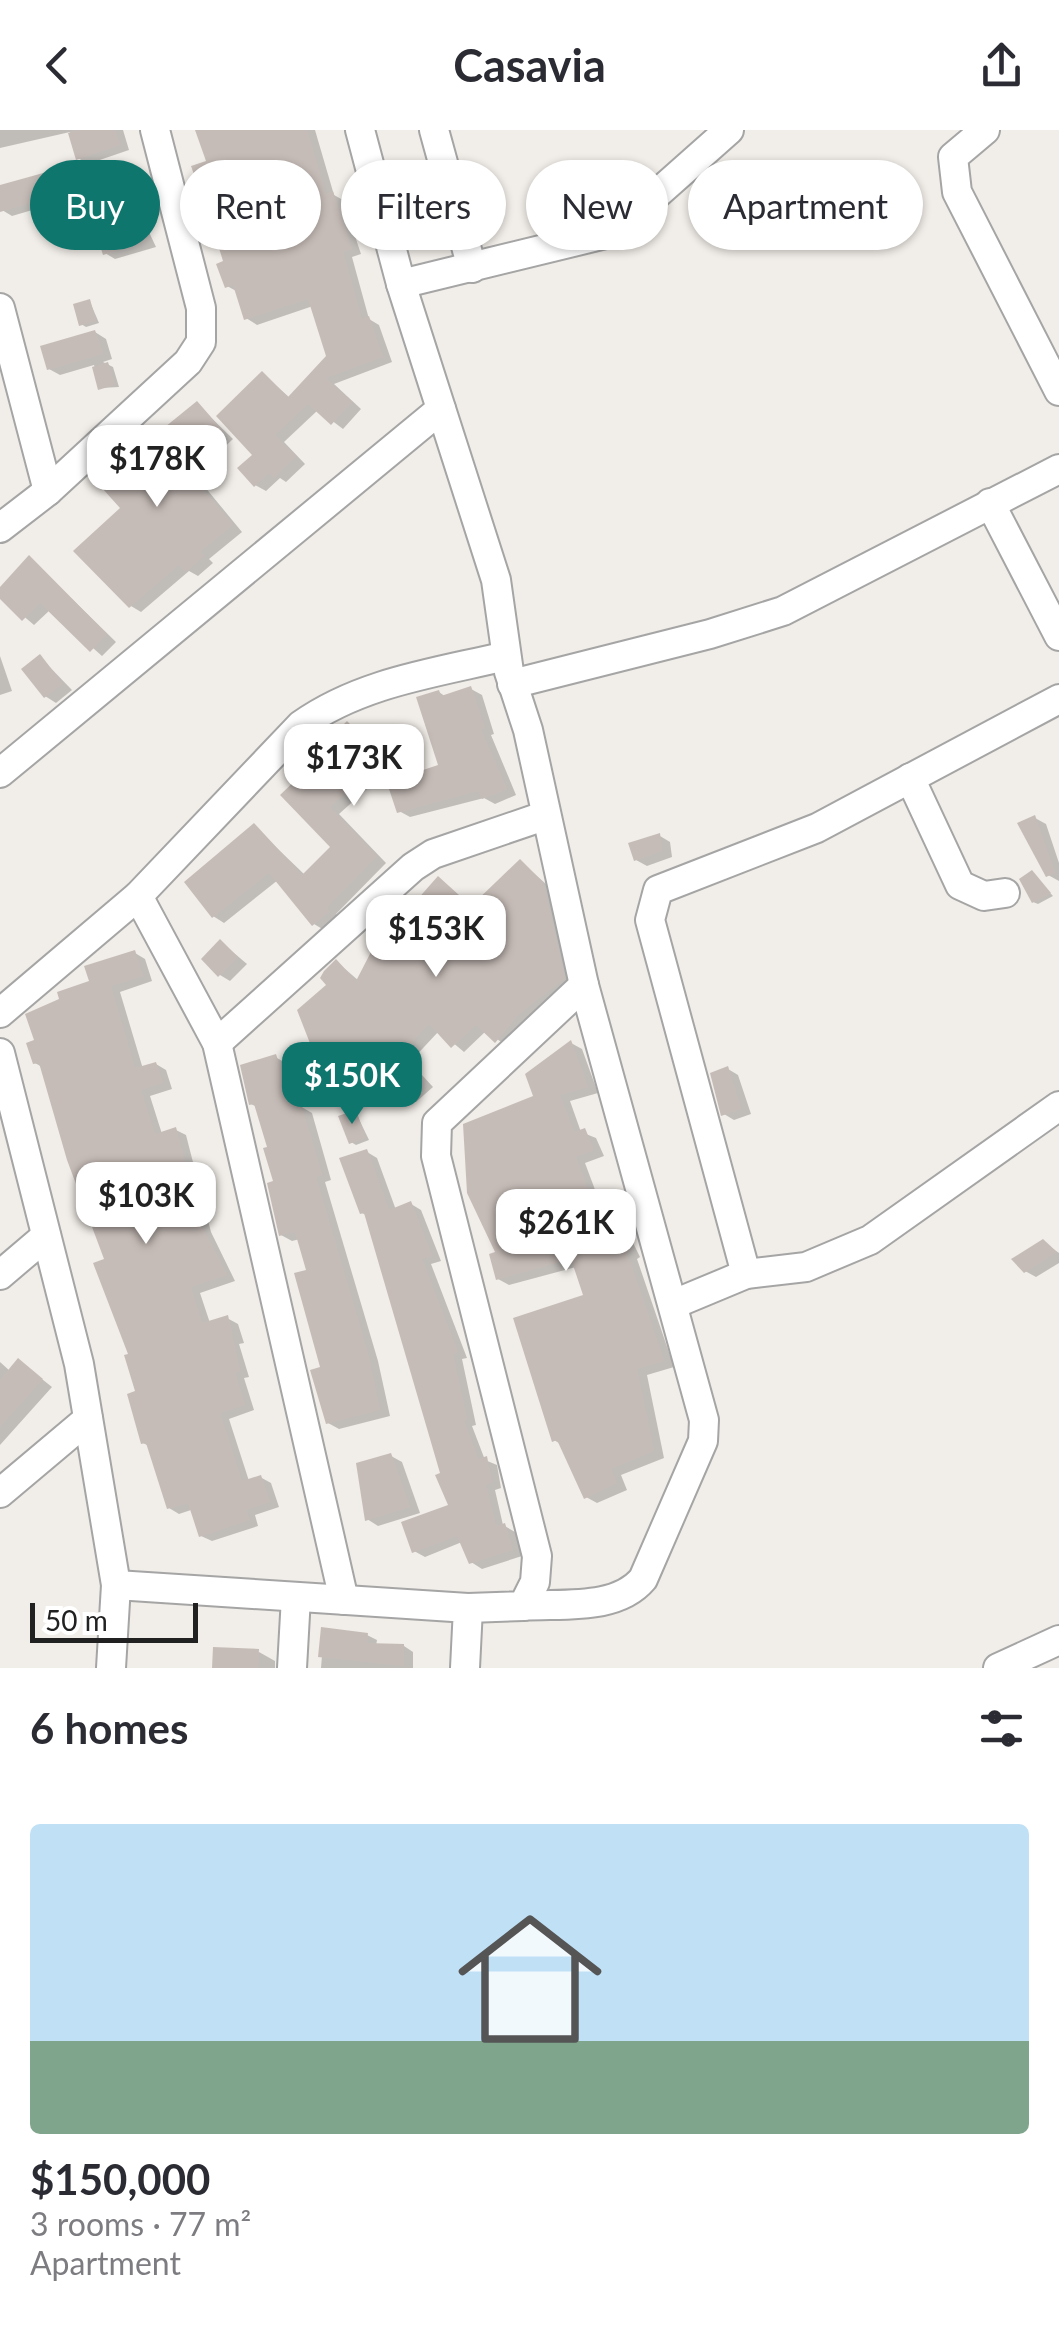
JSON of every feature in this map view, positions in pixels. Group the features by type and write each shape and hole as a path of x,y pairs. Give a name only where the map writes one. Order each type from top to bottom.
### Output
{"street":[{"path":"0,528 48,490 188,362 201,342 202,308 155,130"},
{"path":"116,1585 468,1608 614,1600 632,1593 644,1580 703,1442 704,1420 674,1304 584,985 531,744 512,684 496,580 401,284 360,130"},
{"path":"434,130 472,268"},
{"path":"401,284 614,232 729,130"},
{"path":"985,130 953,157 956,192 1059,390"},
{"path":"0,308 48,490"},
{"path":"0,774 441,409"},
{"path":"512,684 710,634 782,611 1059,469"},
{"path":"990,504 1059,636"},
{"path":"0,1013 138,896 301,724 330,704 367,688 506,656"},
{"path":"746,1274 650,920 650,904 658,890 766,852 1059,699"},
{"path":"910,778 960,885 984,896 1005,893"},
{"path":"217,1043 413,867 444,850 544,816"},
{"path":"138,896 217,1043 344,1600"},
{"path":"523,1606 535,1582 536,1556 435,1137 437,1124 584,985"},
{"path":"2,1067 88,1419 116,1585 111,1668"},
{"path":"674,1304 746,1274 806,1267 870,1240 1059,1106"},
{"path":"0,1275 46,1236"},
{"path":"0,1493 88,1419"},
{"path":"292,1668 296,1597"},
{"path":"465,1668 468,1608"},
{"path":"998,1668 1059,1640"}],"building":[{"path":"115,130 120,145 76,160 68,133"},
{"path":"195,130 307,130 316,160 206,160"},
{"path":"30,177 30,203 0,212 0,185"},
{"path":"321,177 326,194 333,191 341,215 341,250 349,250 343,252 362,319 369,316 383,357 326,378 352,402 331,425 308,404 275,435 296,456 274,478 269,473 254,487 237,468 252,455 216,416 262,371 288,397 326,356 308,299 244,320 233,285 225,288 216,264 223,261 220,250 321,250"},
{"path":"90,299 96,321 79,326 73,304"},
{"path":"95,330 103,354 47,370 40,346"},
{"path":"108,362 115,385 98,390 92,367"},
{"path":"197,401 224,432 186,468 233,525 200,552 204,556 186,572 179,565 129,608 73,551 120,508 102,488 127,465 118,454 143,432 149,440"},
{"path":"29,555 107,634 90,652 40,603 22,621 0,599 0,587"},
{"path":"40,654 63,684 44,698 21,669"},
{"path":"471,686 485,728 481,730 507,789 482,799 478,791 397,813 380,762 330,807 377,856 327,907 330,911 312,926 269,873 212,918 184,882 254,823 302,875 330,847 280,795 300,776 305,782 337,754 325,743 347,721 402,777 438,765 416,697 439,690 441,696"},
{"path":"1035,815 1055,873 1046,877 1017,823"},
{"path":"660,833 662,851 634,861 628,843"},
{"path":"520,859 543,882 565,978 519,1014 495,1043 476,1025 451,1048 429,1024 401,1054 424,1080 403,1097 382,1074 364,1095 320,1069 297,1010 326,985 320,978 324,971 336,959 356,981 371,952 438,876 471,906"},
{"path":"1032,870 1051,893 1032,903 1019,879"},
{"path":"220,939 238,957 218,977 201,959"},
{"path":"135,950 143,976 111,986 135,1068 156,1062 163,1083 141,1090 155,1134 176,1127 201,1224 227,1275 191,1287 202,1323 228,1315 240,1371 235,1373 245,1405 220,1413 242,1481 261,1475 270,1502 246,1510 250,1520 199,1537 188,1503 167,1509 146,1443 141,1444 127,1394 135,1391 124,1355 128,1354 93,1263 104,1259 67,1160 39,1063 33,1064 26,1043 34,1040 25,1014 59,999 57,992 89,981 84,966"},
{"path":"571,1040 588,1087 560,1095 574,1132 585,1128 594,1150 576,1157 593,1203 605,1199 631,1251 627,1252 664,1361 637,1369 654,1451 611,1469 617,1483 584,1499 557,1440 552,1442 513,1318 583,1295 571,1259 496,1280 489,1254 495,1252 467,1193 463,1124 533,1096 525,1074"},
{"path":"276,1054 293,1106 301,1104 318,1161 322,1175 316,1177 368,1353 380,1410 326,1424 310,1370 320,1367 294,1273 306,1270 295,1232 279,1236 267,1183 273,1181 263,1148 267,1147 254,1104 249,1105 240,1065"},
{"path":"728,1066 741,1109 721,1116 710,1073"},
{"path":"356,1110 366,1138 349,1144 338,1116"},
{"path":"367,1149 389,1210 411,1201 432,1256 422,1259 458,1352 453,1354 464,1420 478,1459 487,1456 492,1482 486,1485 496,1526 505,1523 513,1550 469,1564 457,1536 412,1553 401,1522 448,1505 435,1475 440,1473 364,1213 360,1214 339,1158"},
{"path":"1043,1239 1057,1252 1024,1273 1011,1259"},
{"path":"18,1358 43,1379 0,1427 0,1380"},
{"path":"391,1453 410,1507 365,1521 356,1463"},
{"path":"321,1627 368,1633 367,1643 404,1644 404,1666 318,1657"},
{"path":"213,1647 259,1649 258,1668 212,1668"}]}
